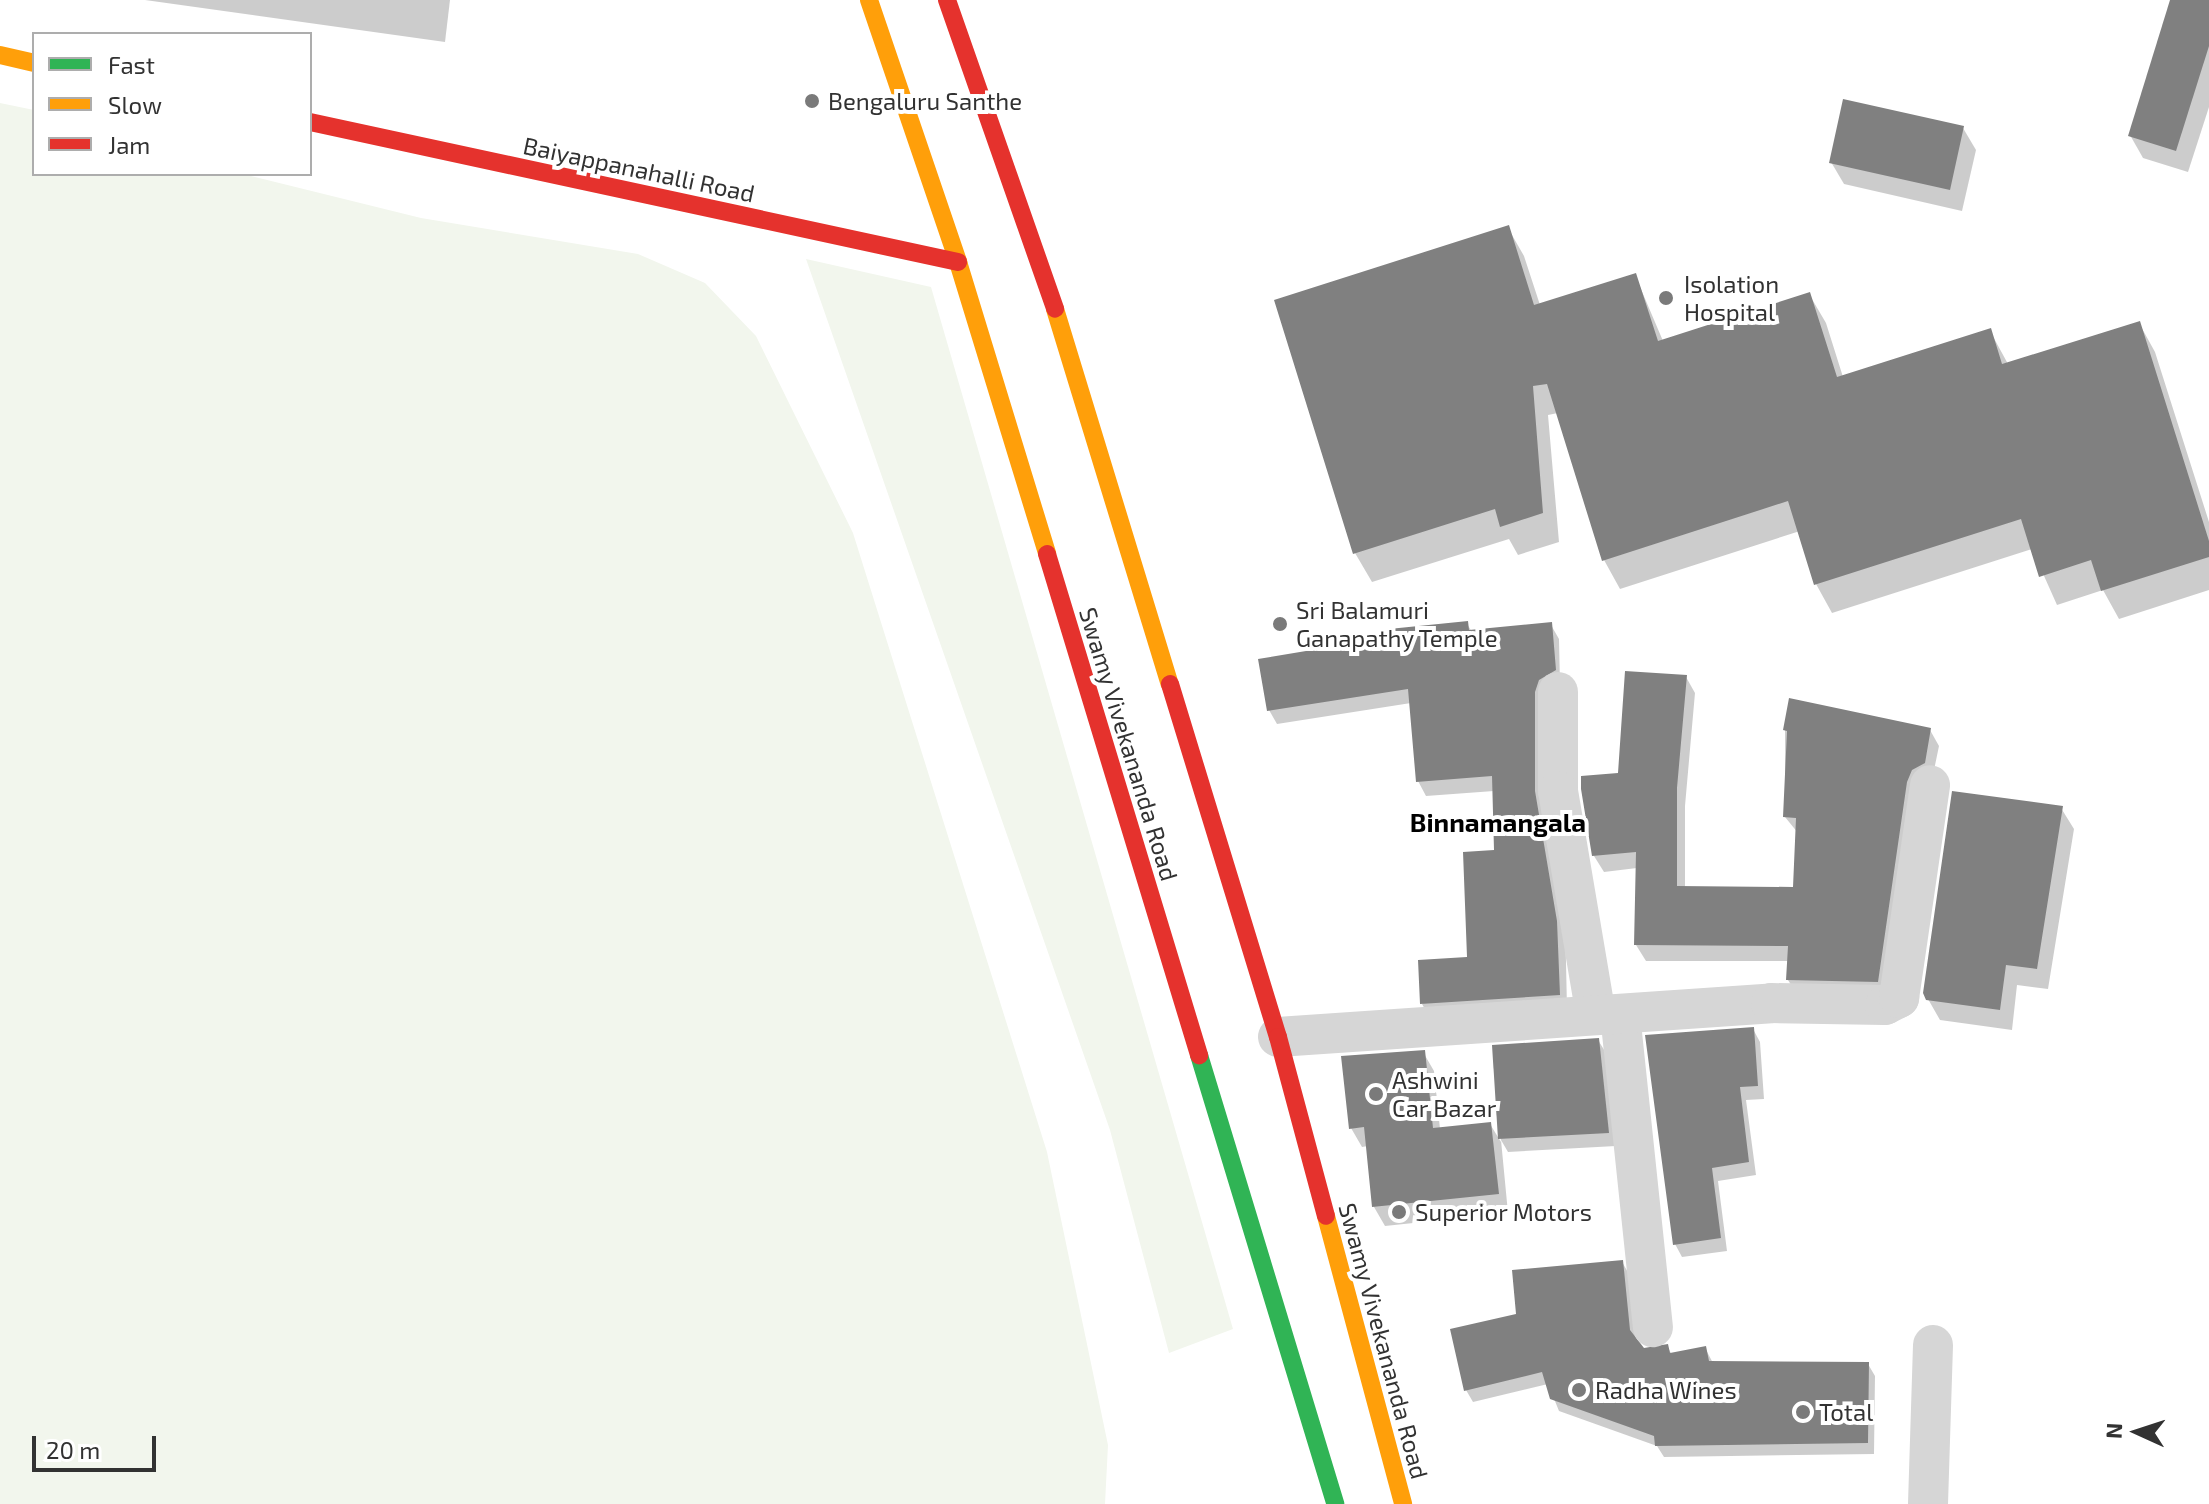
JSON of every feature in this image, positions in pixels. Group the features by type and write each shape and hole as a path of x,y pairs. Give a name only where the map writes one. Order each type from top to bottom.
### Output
{"main road":[{"name":"Swamy Vivekananda Road","path":"869,0 958,262 1335,1504"},
{"name":"Swamy Vivekananda Road","path":"947,0 1043,270 1278,1037 1403,1504"},
{"path":"0,55 32,63"},
{"name":"Baiyappanahalli Road","path":"312,122 958,262"}],"street":[{"path":"1558,692 1558,791 1608,1014 1653,1327"},
{"path":"1278,1037 1771,1003 1885,1005 1899,998 1930,785"},
{"path":"1928,1504 1933,1345"}],"shaded area":[{"path":"0,103 32,110 32,176 251,176 421,218 638,254 705,283 756,336 853,533 1047,1152 1108,1445 1105,1504 0,1504"},
{"path":"806,259 931,287 1233,1329 1169,1353 1110,1130"}],"building":[{"path":"2170,0 2209,0 2209,46 2176,151 2128,136"},
{"path":"1843,99 1964,126 1950,190 1829,163"},
{"path":"1509,225 1534,305 1636,273 1658,341 1810,292 1837,377 1991,328 2002,364 2140,321 2209,541 2209,557 2101,591 2091,560 2039,577 2021,519 1814,585 1788,501 1602,561 1547,384 1533,386 1543,513 1500,527 1495,509 1353,554 1274,300"},
{"path":"1468,621 1469,630 1552,622 1556,670 1539,680 1535,692 1535,791 1557,921 1560,995 1420,1004 1418,960 1467,957 1463,852 1494,850 1492,776 1416,782 1408,689 1267,711 1258,659 1390,637 1389,629"},
{"path":"1625,671 1687,675 1677,788 1677,886 1793,887 1796,818 1783,817 1787,731 1783,730 1789,698 1931,728 1925,763 1912,770 1907,782 1878,982 1786,980 1788,946 1634,945 1636,852 1592,856 1581,789 1581,776 1618,773"},
{"path":"1952,791 2063,806 2037,969 2006,965 2000,1010 1926,1000 1923,993"},
{"path":"1754,1027 1758,1086 1740,1087 1749,1162 1712,1168 1721,1238 1673,1245 1645,1035"},
{"path":"1599,1038 1609,1133 1498,1139 1492,1045"},
{"path":"1425,1050 1433,1128 1491,1122 1499,1194 1372,1207 1364,1127 1349,1129 1341,1056"},
{"path":"1623,1260 1630,1330 1644,1348 1668,1344 1670,1353 1706,1346 1709,1361 1869,1362 1868,1443 1655,1446 1654,1436 1550,1399 1542,1372 1464,1391 1450,1329 1516,1314 1512,1270"}],"traffic: fast":[{"path":"1199,1055 1335,1504"}],"traffic: slow":[{"path":"869,0 958,262 1047,554"},
{"path":"0,55 32,63"},
{"path":"1055,309 1170,684"},
{"path":"1326,1216 1403,1504"}],"traffic: jam":[{"path":"947,0 1055,309"},
{"path":"312,122 958,262"},
{"path":"1047,554 1199,1055"},
{"path":"1170,684 1278,1037 1326,1216"}],"place":[{"name":"Bengaluru Santhe","path":"812,101"},
{"name":"Isolation Hospital","path":"1666,298"},
{"name":"Sri Balamuri Ganapathy Temple","path":"1280,624"},
{"name":"Ashwini Car Bazar","path":"1376,1094"},
{"name":"Superior Motors","path":"1399,1212"},
{"name":"Radha Wines","path":"1579,1390"},
{"name":"Total","path":"1803,1412"}],"district":[{"name":"Binnamangala","path":"1498,822"}]}
